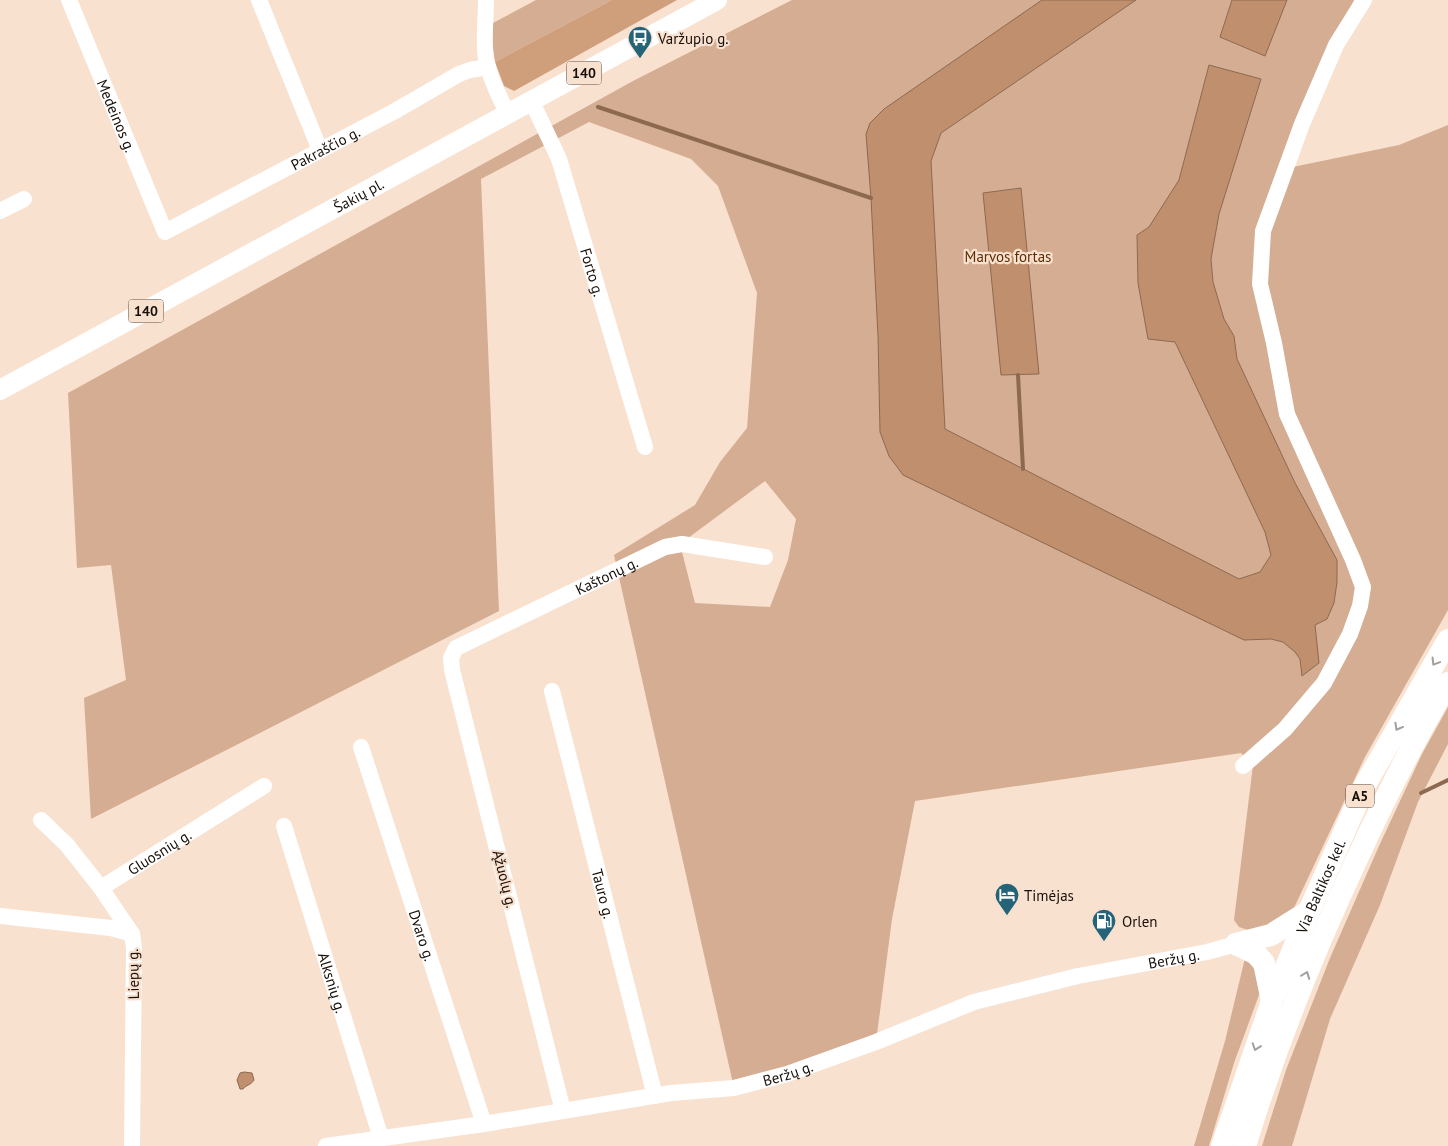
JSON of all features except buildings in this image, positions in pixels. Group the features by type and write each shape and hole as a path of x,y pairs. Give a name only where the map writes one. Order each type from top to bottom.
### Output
{"highway":[{"name":"Via Baltikos kel.","path":"1222,1146 1272,1001 1308,912 1365,785 1448,640"},
{"name":"Via Baltikos kel.","path":"1245,1146 1288,1020 1334,908 1376,817 1407,756 1448,683"},
{"path":"1236,944 1271,935 1308,912"},
{"path":"1236,944 1256,954 1264,963 1272,1001"}],"main road":[{"name":"Šakių pl.","path":"0,390 717,0"}],"street":[{"name":"Medeinos g.","path":"69,0 165,232"},
{"path":"259,0 320,150"},
{"path":"486,0 485,48 488,67 495,88 508,114"},
{"path":"1243,766 1285,729 1324,683 1350,634 1360,606 1363,587 1353,560 1287,414 1274,343 1260,284 1263,231 1302,124 1336,45 1364,0"},
{"name":"Pakraščio g.","path":"165,232 459,74 488,67"},
{"name":"Forto g.","path":"532,102 558,160 644,447"},
{"path":"0,211 24,199"},
{"name":"Kaštonų g.","path":"456,648 665,547 682,544 765,557"},
{"name":"Ąžuolų g.","path":"456,648 451,658 452,670 564,1111"},
{"name":"Tauro g.","path":"552,691 655,1096"},
{"name":"Dvaro g.","path":"361,746 484,1124"},
{"name":"Gluosnių g.","path":"101,888 264,786"},
{"path":"41,820 67,845 101,888 132,934"},
{"name":"Alksnių g.","path":"284,826 381,1138"},
{"name":"Liepų g.","path":"0,916 111,928 132,934 134,948 132,1146"},
{"name":"Beržų g.","path":"326,1146 362,1144 381,1138 484,1124 655,1096 734,1088 787,1074 876,1042 974,1002 1078,976 1207,952 1236,944"}],"green space":[{"path":"536,0 612,0 495,62 492,41 493,23"},
{"name":"Marvos fortas","path":"792,0 1354,0 1288,168 1399,145 1448,125 1448,610 1365,757 1293,910 1278,924 1251,931 1239,927 1234,920 1253,765 1241,753 915,801 892,919 876,1042 734,1088 614,555 695,505 720,462 747,428 757,293 718,186 691,159 589,122 481,179 499,611 91,819 84,698 126,680 111,565 77,568 68,393 633,81","holes":["765,481 796,519 788,560 770,607 695,603 680,544"]},
{"path":"1448,707 1448,744 1418,802 1380,905 1330,1019 1292,1146 1262,1146 1286,1070 1330,958 1422,754"},
{"path":"1246,954 1262,979 1259,995 1234,1063 1209,1146 1194,1146 1225,1041"}],"shaded area":[{"path":"612,0 677,0 514,91 504,86 495,62"},
{"path":"1042,0 1136,0 941,133 931,161 945,429 1239,579 1260,572 1271,555 1265,532 1175,342 1148,339 1138,283 1137,235 1149,227 1179,180 1209,65 1261,79 1219,214 1211,259 1213,282 1224,319 1234,336 1237,359 1295,483 1337,560 1337,582 1334,603 1327,619 1315,625 1319,663 1302,676 1300,659 1283,642 1271,639 1244,640 903,475 889,456 880,432 878,336 866,134 870,123 884,109"},
{"path":"1232,0 1287,0 1265,56 1220,37"},
{"path":"1021,188 1039,374 1001,375 983,193"},
{"path":"240,1073 252,1073 254,1080 243,1089 240,1089 237,1080"}],"waterway":[{"path":"598,107 871,198"},
{"path":"1018,375 1023,469"},
{"path":"1421,793 1448,780"}],"place":[{"name":"Varžupio g.","path":"640,59"},
{"name":"Timėjas","path":"1007,916"},
{"name":"Orlen","path":"1104,942"}]}
